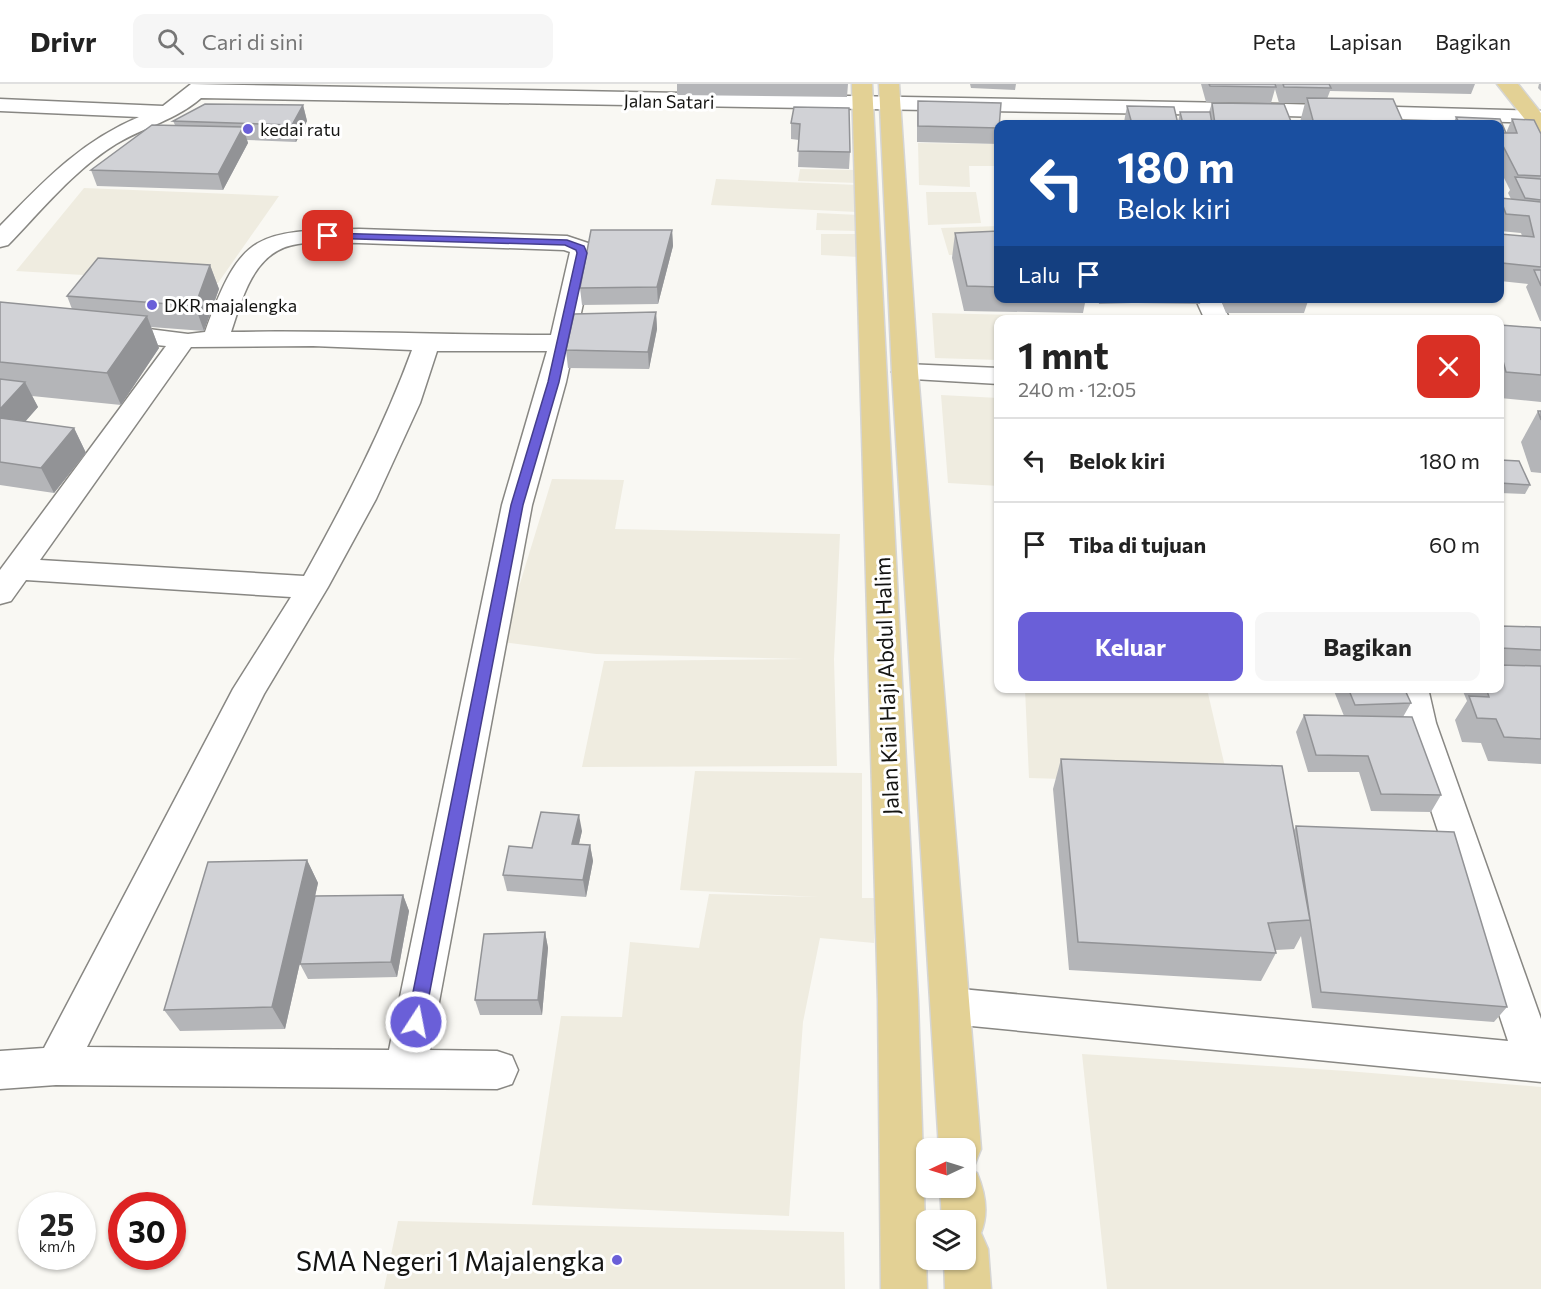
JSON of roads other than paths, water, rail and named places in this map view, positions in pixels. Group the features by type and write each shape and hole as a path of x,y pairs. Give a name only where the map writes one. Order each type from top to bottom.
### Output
{"main road":[{"path":"1507,84 1539,120"},
{"name":"Jalan Kiai Haji Abdul Halim","path":"876,94 905,372 959,1138"},
{"name":"Jalan Kiai Haji Abdul Halim","path":"876,94 904,1289"},
{"path":"967,1270 968,1289"}],"street":[{"name":"Jalan Satari","path":"199,88 876,94 1091,116 1283,114 1539,120"},
{"path":"0,240 69,169 109,140 168,112 199,88"},
{"path":"0,105 168,112"},
{"path":"214,340 247,263 258,252 272,244 296,237 567,243 575,245 582,253 562,343 517,505 406,1069"},
{"path":"80,329 183,340 313,338 427,343 562,343"},
{"path":"8,581 183,340"},
{"path":"56,1066 250,689 313,587 361,499 401,413 427,343"},
{"path":"905,372 994,376"},
{"path":"8,581 313,587"},
{"path":"951,1006 1538,1063 1419,723 1412,693"},
{"path":"0,1070 56,1066 497,1070"}],"place":[{"name":"kedai ratu","path":"248,129"},
{"name":"DKR majalengka","path":"152,305"},
{"name":"SMA Negeri 1 Majalengka","path":"617,1260"}]}
